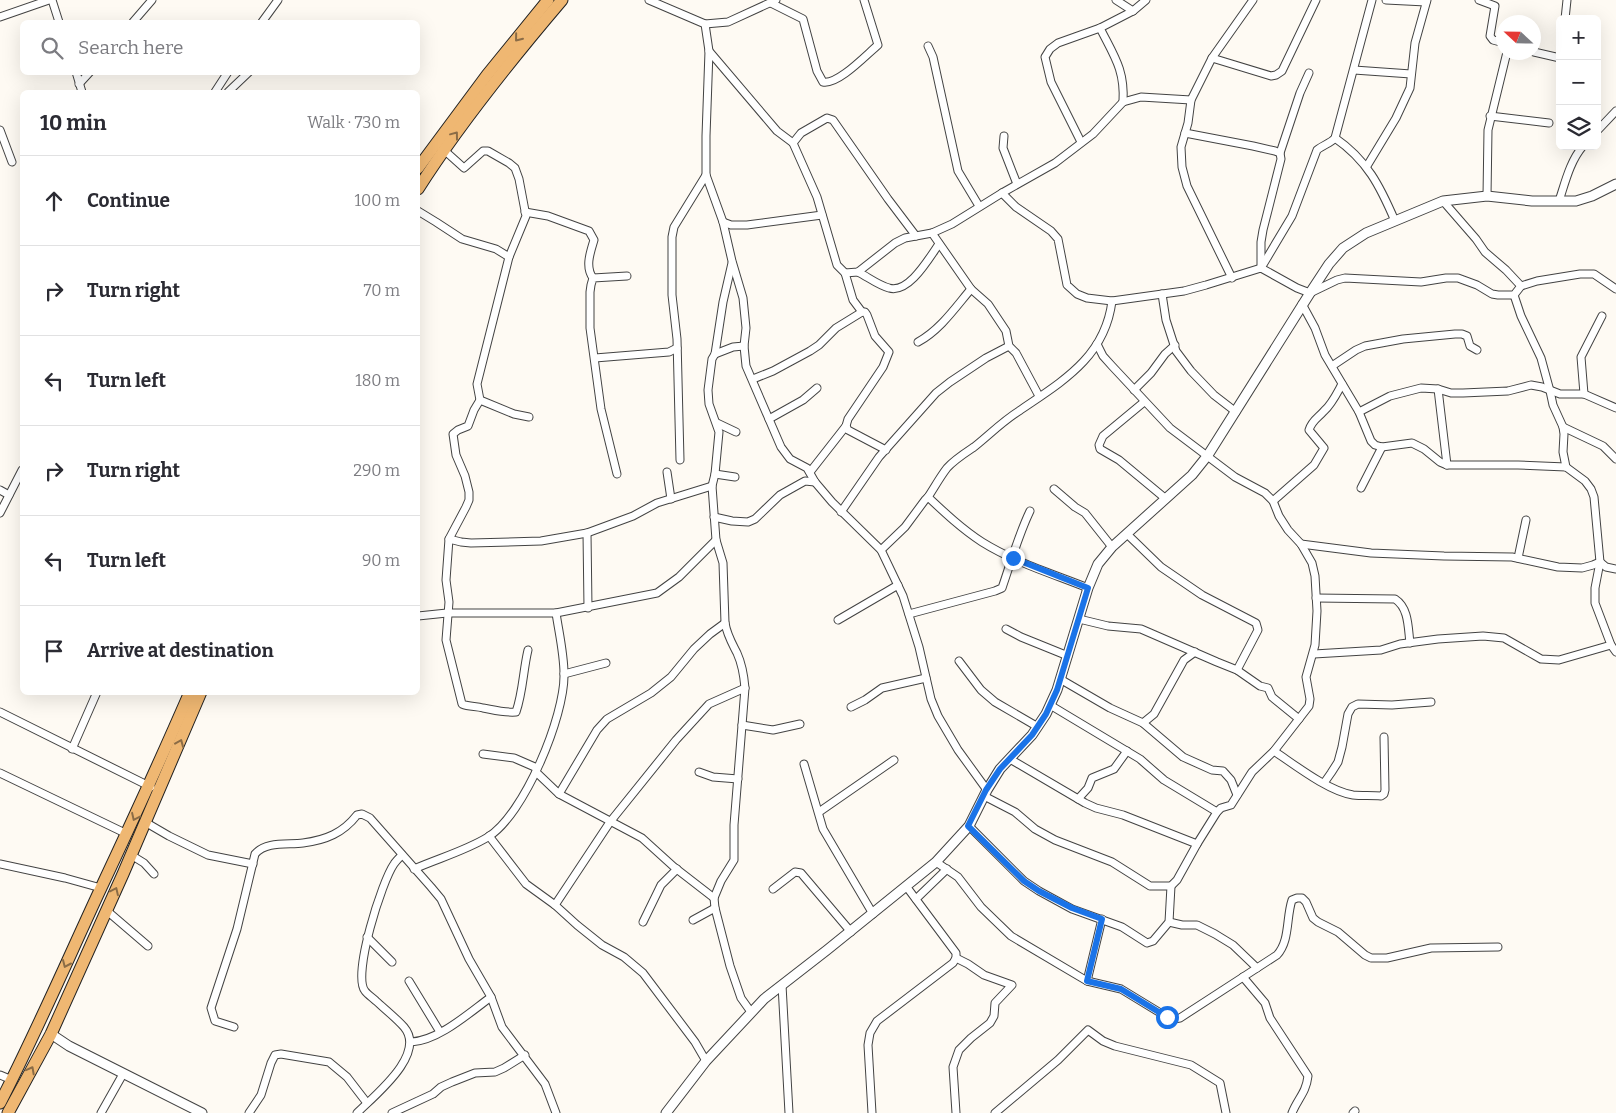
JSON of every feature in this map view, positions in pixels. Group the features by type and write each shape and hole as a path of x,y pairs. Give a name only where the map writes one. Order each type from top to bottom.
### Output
{"main road":[{"path":"420,182 425,164 487,75 548,0"},
{"path":"425,164 444,150 495,82 562,0"},
{"path":"8,1113 51,1034 131,855 145,822 153,788 189,695"},
{"path":"0,1103 20,1066 127,834 153,788 175,755 200,695"}],"street":[{"path":"0,17 50,0 58,20"},
{"path":"135,20 152,0"},
{"path":"263,20 278,0"},
{"path":"649,0 705,24 728,22 773,2 803,19 817,71 823,82 826,83 831,82 850,69 878,45 864,0"},
{"path":"1116,0 1132,11"},
{"path":"1081,142 1051,82 1045,57 1058,42 1100,28 1132,11 1146,0"},
{"path":"1232,278 1187,186 1182,167 1181,147 1188,123 1190,100 1212,58 1253,0"},
{"path":"1212,58 1271,76 1276,75 1282,71 1316,0"},
{"path":"1002,193 1016,207 1051,231 1058,239 1068,285 1077,294 1087,298 1112,301 1162,294 1199,287 1260,268 1292,216 1317,150 1335,138 1372,0"},
{"path":"1367,166 1396,118 1410,88 1415,43 1426,1 1386,0"},
{"path":"1479,0 1496,3 1490,36 1496,41"},
{"path":"1566,15 1567,0"},
{"path":"705,24 709,51 706,175 724,222 732,261 743,298 746,328 744,346 746,366 781,447 790,459 807,468 815,482 841,512 881,550 898,585 919,646 931,699 938,716 985,793 1015,812 1035,829 1055,840 1112,862 1150,886 1171,886 1178,880 1217,812 1221,808 1231,805 1252,772 1274,751 1309,706 1310,699 1306,677 1314,654 1317,620 1315,576 1312,563 1301,544 1283,523 1273,501 1265,493 1235,477 1170,428 1144,402 1096,344"},
{"path":"1100,28 1121,70 1124,86 1123,102"},
{"path":"928,46 933,57 958,171 980,206"},
{"path":"709,51 777,131 793,144 814,189 837,265 845,273 854,300 862,312 865,312 867,315 878,341 889,352 883,367 848,419 846,426 810,472"},
{"path":"1541,54 1556,57"},
{"path":"1487,196 1488,130 1505,60"},
{"path":"1354,70 1411,74"},
{"path":"1260,268 1261,242 1281,159 1280,153 1300,93 1309,73"},
{"path":"77,75 81,90"},
{"path":"79,84 87,75"},
{"path":"218,90 226,75"},
{"path":"230,90 245,75"},
{"path":"858,272 895,243 905,238 932,233 952,224 1055,163 1093,134 1123,102 1142,96 1190,100"},
{"path":"1601,127 1616,111"},
{"path":"1490,116 1549,123"},
{"path":"793,144 801,133 827,118 833,120 916,236"},
{"path":"0,130 12,162"},
{"path":"1185,133 1280,153"},
{"path":"1004,136 1003,148 1017,184"},
{"path":"1335,138 1348,147 1367,166 1395,220"},
{"path":"444,150 464,168 483,151 488,151 509,163 515,168 519,179 526,216 509,257 477,384 480,400 468,426 453,434 456,455 465,476 469,492 469,500 449,539 446,580 449,602 446,640 455,671 460,702 464,706 516,712 520,700 528,650"},
{"path":"1559,202 1567,177 1580,150"},
{"path":"680,460 677,348 672,295 672,237 674,227 706,175"},
{"path":"666,1113 706,1061 764,999 851,932 936,862 968,826 1000,769 1038,727 1050,705 1068,656 1088,588 1098,564 1112,546 1192,475 1208,455 1302,304 1329,264 1343,248 1366,233 1443,201 1487,196 1559,202 1576,201 1616,184"},
{"path":"1443,201 1485,252 1521,286"},
{"path":"420,212 462,239 496,249 509,257"},
{"path":"525,212 548,216 589,231 594,240 588,264 593,278"},
{"path":"724,222 731,225 747,225 822,215"},
{"path":"932,233 971,289 988,304 1006,331 1009,346 1016,353 1039,396"},
{"path":"845,273 858,272 889,288 899,289 921,270 939,244"},
{"path":"732,261 715,354 712,359 708,390 709,404 719,432 712,486 716,540 723,563 725,623 727,633 743,671 745,688 734,825 734,860 721,881 714,898 730,966 741,998 751,1012"},
{"path":"1260,268 1296,288 1310,293 1345,278 1421,282 1458,278 1498,295 1514,295"},
{"path":"1514,295 1521,286 1537,281 1580,274 1594,274 1616,289"},
{"path":"593,278 627,276"},
{"path":"593,278 590,285 590,328 601,409 617,474"},
{"path":"918,342 939,327 971,289"},
{"path":"1162,294 1166,320 1176,352 1214,395 1236,412"},
{"path":"1514,295 1521,316 1541,358 1553,405 1563,427 1563,458 1566,467"},
{"path":"881,550 905,527 948,467 1039,396 1049,392 1086,360 1110,315 1112,301"},
{"path":"1302,304 1315,328 1325,356 1359,412 1371,441 1375,445 1382,447 1412,443 1424,449 1440,462 1447,464 1566,467 1585,481 1594,497 1600,562 1595,588 1595,603 1611,645 1616,652"},
{"path":"753,379 773,371 810,351 836,328 862,312"},
{"path":"1584,394 1581,357 1602,316"},
{"path":"1332,366 1365,346 1403,339 1462,334 1467,336 1470,346 1477,350"},
{"path":"1134,390 1175,345"},
{"path":"715,354 733,347 744,346"},
{"path":"841,512 879,456 943,387 986,358 1009,346"},
{"path":"595,358 669,352 677,348"},
{"path":"669,352 677,357"},
{"path":"1273,501 1314,465 1320,457 1324,448 1309,430 1310,425 1324,411 1342,384"},
{"path":"1359,412 1390,396 1421,388 1463,393 1508,391 1531,385 1560,394 1584,394 1616,408"},
{"path":"769,418 803,400 817,388"},
{"path":"1438,389 1447,464"},
{"path":"480,400 514,414 529,417"},
{"path":"1144,402 1104,436 1099,445 1100,449 1120,460 1166,498"},
{"path":"717,423 736,432"},
{"path":"846,426 848,430 886,450"},
{"path":"1563,427 1603,446 1616,459"},
{"path":"1361,488 1382,447"},
{"path":"667,472 671,499"},
{"path":"0,513 20,474"},
{"path":"715,474 734,477"},
{"path":"714,517 748,522 755,519 780,495 805,481 815,482"},
{"path":"449,539 472,543 541,541 587,533 633,516 657,503 712,486"},
{"path":"1054,489 1075,507 1085,512 1112,546"},
{"path":"0,490 9,495"},
{"path":"928,497 981,542 1013,558 1088,588"},
{"path":"908,614 1000,590 1030,511"},
{"path":"1518,558 1526,520"},
{"path":"587,533 588,608"},
{"path":"1127,534 1168,572 1202,595 1256,623 1258,630 1237,670"},
{"path":"420,616 447,613 556,613 649,595 664,590 680,577 716,540"},
{"path":"1301,544 1371,552 1518,558 1536,564 1558,567 1582,568 1600,562"},
{"path":"1600,562 1606,567 1616,569"},
{"path":"838,620 898,585"},
{"path":"1316,598 1395,600 1401,603 1406,611 1410,643"},
{"path":"414,869 448,857 489,836 503,824 517,805 536,770 555,722 562,697 564,674 556,613"},
{"path":"1079,619 1108,626 1141,628 1237,670 1260,686 1268,688 1272,697 1299,720"},
{"path":"559,794 597,730 607,719 651,693 670,677 694,649 725,623"},
{"path":"1006,628 1068,656"},
{"path":"1314,654 1381,650 1410,643 1483,636 1504,638 1541,659 1559,660 1611,645"},
{"path":"1143,723 1154,714 1184,660 1195,652"},
{"path":"959,661 981,690 995,702 1038,727"},
{"path":"564,674 606,663"},
{"path":"851,707 882,688 926,678"},
{"path":"1060,679 1110,708 1143,723 1183,757 1212,770 1223,771 1231,780 1237,795"},
{"path":"555,905 610,822 676,740 709,704 745,688"},
{"path":"72,749 96,695"},
{"path":"1324,783 1338,762 1348,714 1352,707 1358,704 1392,705 1431,702"},
{"path":"1050,705 1140,759 1164,780 1217,812"},
{"path":"0,712 153,788"},
{"path":"742,726 773,730 800,724"},
{"path":"1274,751 1324,783 1345,793 1381,796 1384,794 1384,736"},
{"path":"1078,799 1088,788 1092,778 1114,769 1127,751"},
{"path":"483,754 514,758 536,770 559,794 642,838 714,898"},
{"path":"1010,759 1096,808 1123,815 1197,844"},
{"path":"819,812 894,760"},
{"path":"804,764 823,829 873,914"},
{"path":"699,772 713,777 738,779"},
{"path":"0,773 127,834"},
{"path":"234,1027 215,1021 211,1008 237,930 255,854 266,846 305,843 335,835 348,826 357,815 362,814 370,818 441,900 469,959 491,997 502,1027 545,1084 556,1113"},
{"path":"145,822 208,855 252,864"},
{"path":"968,826 1024,881 1039,891 1072,908 1122,927 1147,944 1153,942 1169,922 1171,886"},
{"path":"489,836 526,884 555,905 602,945 624,957 643,973 695,1042 706,1061"},
{"path":"131,855 144,862 154,874"},
{"path":"357,1113 399,1069 407,1058 410,1042 410,1035 365,991 361,983 361,968 367,937 386,879 394,864 402,855"},
{"path":"936,862 958,877 981,907 1011,936 1087,981 1121,989 1167,1017 1174,1019 1180,1018 1277,955 1282,950 1284,943 1292,900 1297,898 1302,898 1306,902 1313,918 1338,932 1365,956 1371,958 1388,958 1431,948 1498,947"},
{"path":"0,864 66,878 101,888"},
{"path":"643,922 661,884 677,869"},
{"path":"916,899 947,870"},
{"path":"774,889 795,872 800,873 851,932"},
{"path":"872,1113 868,1045 870,1033 877,1021 953,964 956,958 956,953 906,886"},
{"path":"693,920 715,908"},
{"path":"106,910 148,946"},
{"path":"1087,981 1102,919"},
{"path":"1169,922 1182,925 1197,925 1215,934 1233,945 1257,968"},
{"path":"367,937 392,962"},
{"path":"956,958 984,975 1012,985 995,1003 994,1016 990,1023 959,1050 953,1067 956,1113"},
{"path":"1243,977 1265,1003 1270,1018 1308,1076 1306,1088 1297,1101 1292,1113"},
{"path":"409,981 440,1032"},
{"path":"782,985 789,1113"},
{"path":"410,1042 422,1041 440,1032 491,997"},
{"path":"995,1113 1058,1060 1088,1030 1102,1041 1115,1046 1191,1065 1206,1074 1220,1083 1226,1113"},
{"path":"51,1034 69,1046 202,1113"},
{"path":"249,1113 261,1096 275,1055 281,1054 329,1062 347,1077 367,1103"},
{"path":"392,1113 433,1094 441,1087 452,1082 475,1073 495,1072 525,1055"},
{"path":"101,1113 124,1074"},
{"path":"0,1075 12,1080"}],"route":[{"path":"1013,558 1088,588 1057,690 1046,714 1032,735 1000,769 986,790 968,826 1024,881 1072,908 1102,919 1087,981 1121,989 1167,1017"}]}
